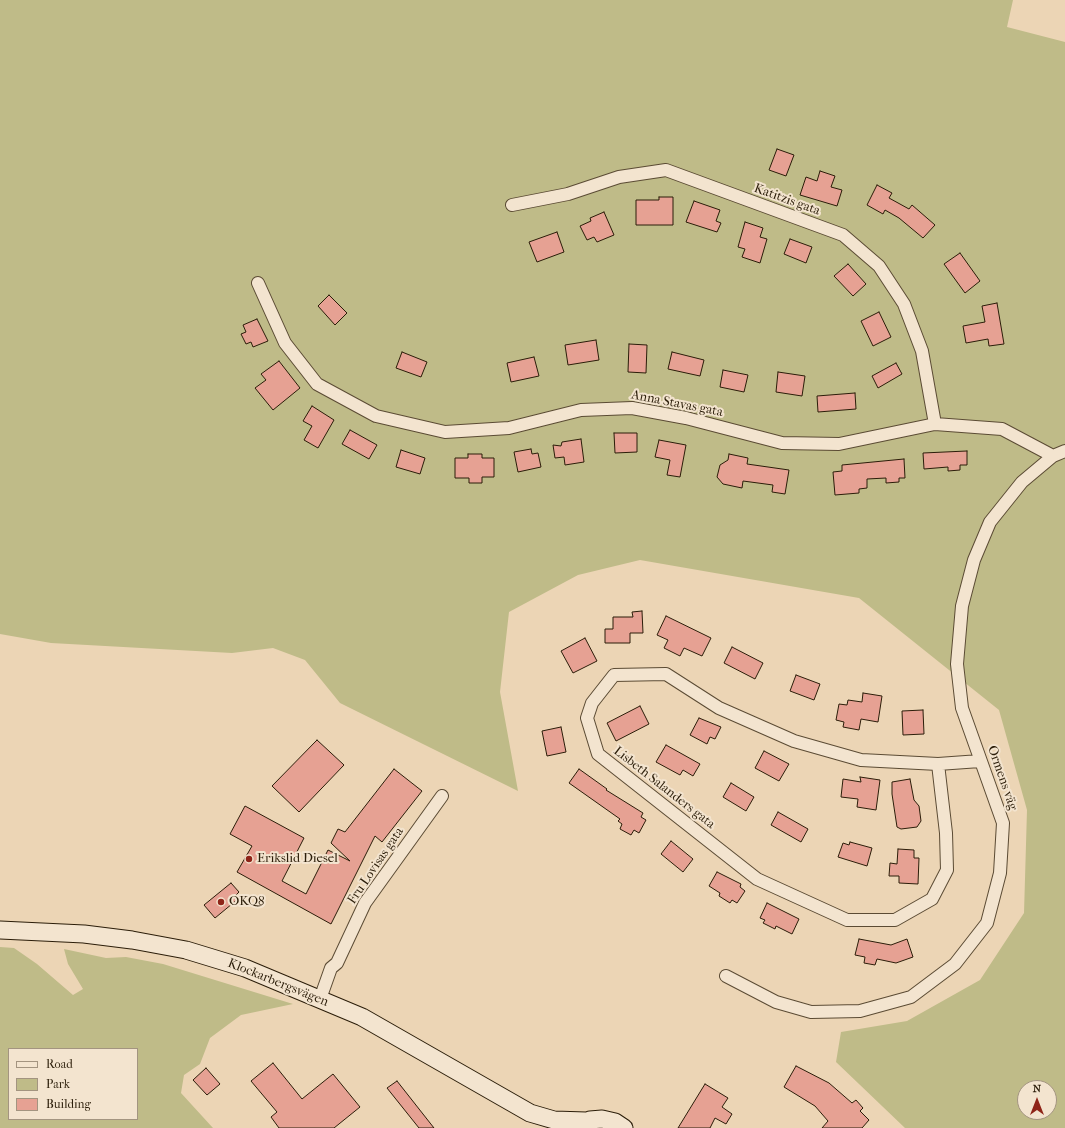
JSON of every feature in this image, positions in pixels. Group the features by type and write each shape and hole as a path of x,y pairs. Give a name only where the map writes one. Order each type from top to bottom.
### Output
{"main road":[{"name":"Klockarbergsvägen","path":"0,930 66,933 132,940 186,950 245,968 362,1017 530,1113 554,1120 580,1125 596,1119 608,1120 624,1128"},
{"name":"Klockarbergsvägen","path":"530,1113 542,1128"}],"street":[{"name":"Katitzis gata","path":"512,204 568,194 619,176 666,170 843,235 879,266 904,304 922,350 935,424"},
{"name":"Anna Stavas gata","path":"258,283 285,343 317,384 376,416 445,432 509,428 581,410 632,408 686,418 782,443 839,444 935,424 1002,429 1053,456"},
{"name":"Ormens väg","path":"726,976 776,1002 811,1012 860,1011 911,997 955,964 987,922 1000,873 1003,823 991,785 980,761 961,700 957,664 962,606 974,560 990,522 1022,482 1053,456 1065,451"},
{"name":"Lisbeth Salanders gata","path":"938,764 946,833 946,870 932,899 896,920 847,920 757,879 598,754 587,718 592,703 614,675 666,674 719,708 794,741 861,760 938,764 980,761"},
{"name":"Fru Lovisas gata","path":"320,999 331,968 337,963 365,903 442,796"}],"green space":[{"path":"0,0 1013,0 1007,27 1065,42 1065,1128 905,1128 836,1062 841,1032 907,1021 980,980 1024,913 1027,810 999,710 859,598 640,560 578,575 509,612 500,692 518,791 340,703 305,660 273,648 232,653 51,643 0,634"},
{"path":"0,947 14,948 37,964 73,995 83,989 68,964 64,949 106,958 126,957 163,964 293,1004 241,1015 210,1038 200,1064 184,1075 181,1093 213,1128 0,1128"}],"building":[{"path":"777,149 794,155 786,176 769,170"},
{"path":"820,171 835,176 831,187 842,190 837,206 800,195 806,177 817,181"},
{"path":"877,185 892,193 889,198 909,209 912,205 935,225 923,238 899,218 885,210 883,214 867,205"},
{"path":"659,197 673,197 673,225 636,225 636,200 659,200"},
{"path":"694,201 720,210 716,221 721,223 717,232 686,222"},
{"path":"604,212 614,235 597,242 594,237 587,240 580,226 591,221 590,218"},
{"path":"745,222 763,228 760,237 767,239 760,263 742,257 745,249 738,247"},
{"path":"557,232 564,252 537,262 529,242"},
{"path":"790,239 812,247 806,263 784,254"},
{"path":"960,253 980,281 965,293 944,264"},
{"path":"848,264 866,284 853,296 834,276"},
{"path":"329,295 347,313 335,325 318,306"},
{"path":"997,303 1004,344 989,346 988,339 966,343 963,326 985,322 982,306"},
{"path":"879,312 891,337 873,346 861,321"},
{"path":"257,319 268,341 253,347 251,342 246,344 241,334 246,332 243,325"},
{"path":"596,340 599,360 568,365 565,345"},
{"path":"629,344 647,345 646,373 628,372"},
{"path":"402,352 427,362 421,377 396,368"},
{"path":"672,352 704,360 700,376 668,369"},
{"path":"534,357 539,376 511,382 507,363"},
{"path":"279,361 300,388 273,410 255,388 266,380 261,374"},
{"path":"896,363 902,374 878,388 872,376"},
{"path":"723,370 748,375 744,392 720,387"},
{"path":"778,372 805,376 802,396 776,392"},
{"path":"855,393 856,409 818,412 817,396"},
{"path":"312,406 334,420 318,448 304,440 312,426 303,421"},
{"path":"350,430 377,445 369,459 342,444"},
{"path":"614,433 637,433 637,452 615,453"},
{"path":"581,439 584,462 565,465 564,457 555,458 553,445 561,446 562,442"},
{"path":"659,440 686,445 680,477 667,475 670,460 655,457"},
{"path":"531,449 532,454 538,453 541,467 518,472 514,452"},
{"path":"401,450 425,458 420,474 396,467"},
{"path":"967,451 967,465 960,465 960,470 948,471 948,467 924,469 923,453"},
{"path":"468,454 482,454 482,458 494,458 494,477 482,477 482,483 469,483 469,478 455,478 455,458 468,458"},
{"path":"729,454 748,458 747,464 789,470 785,494 772,492 773,485 743,481 742,488 723,484 717,477 720,465 728,460"},
{"path":"904,459 905,478 899,478 899,482 886,483 886,478 867,479 867,488 859,489 859,493 835,495 833,472 842,471 842,465"},
{"path":"642,611 643,633 630,633 630,643 605,643 605,629 613,629 613,617 633,617 632,612"},
{"path":"666,616 711,638 702,656 684,648 680,656 664,648 668,640 657,635"},
{"path":"585,638 597,661 573,673 561,651"},
{"path":"732,647 763,663 755,679 724,663"},
{"path":"796,675 820,684 814,700 790,691"},
{"path":"863,693 882,696 878,722 861,719 859,730 843,727 844,722 836,720 839,704 847,705 848,700 862,702"},
{"path":"640,706 649,724 616,741 607,723"},
{"path":"923,710 924,734 903,735 902,711"},
{"path":"699,718 721,727 715,739 710,737 707,744 690,735"},
{"path":"561,727 566,752 547,756 542,731"},
{"path":"317,740 344,765 299,812 272,786"},
{"path":"666,745 700,764 693,776 683,770 680,775 656,762"},
{"path":"764,751 789,764 779,781 755,768"},
{"path":"394,769 422,791 382,842 375,836 331,924 237,872 252,846 230,834 245,806 304,838 282,881 306,894 328,850 350,861 331,843 338,829 345,832"},
{"path":"579,769 607,789 606,790 643,813 641,817 646,820 639,833 634,830 631,835 620,829 622,824 618,821 620,819 569,783"},
{"path":"860,777 880,780 876,810 857,807 858,799 841,797 843,779 861,782"},
{"path":"910,779 914,800 919,806 921,821 917,827 901,829 897,827 892,794 892,782"},
{"path":"731,783 754,797 746,811 723,797"},
{"path":"778,812 808,829 801,842 771,825"},
{"path":"671,841 693,859 683,872 661,854"},
{"path":"850,842 872,848 867,866 838,857 843,843 849,845"},
{"path":"898,849 914,850 914,858 919,858 918,884 899,883 899,876 889,876 890,863 897,864"},
{"path":"717,872 741,884 740,887 745,891 737,903 732,900 730,903 719,896 720,893 709,886"},
{"name":"OKQ8","path":"231,883 239,892 235,896 238,899 215,918 204,905"},
{"path":"767,903 799,919 792,934 776,926 775,929 763,923 765,920 760,918"},
{"path":"859,939 891,945 907,939 913,957 896,963 877,959 875,965 864,963 865,957 855,955"},
{"path":"273,1063 302,1099 333,1074 360,1107 334,1128 279,1128 271,1117 277,1112 251,1081"},
{"path":"796,1066 829,1083 852,1103 856,1100 863,1108 860,1111 869,1120 862,1128 822,1128 828,1121 815,1106 784,1087"},
{"path":"206,1068 220,1084 207,1095 193,1080"},
{"path":"397,1081 434,1128 419,1128 387,1088"},
{"path":"705,1084 728,1098 722,1107 732,1114 726,1124 715,1118 710,1128 678,1128"}],"place":[{"name":"Erikslid Diesel","path":"249,859"},
{"name":"OKQ8","path":"221,902"}]}
